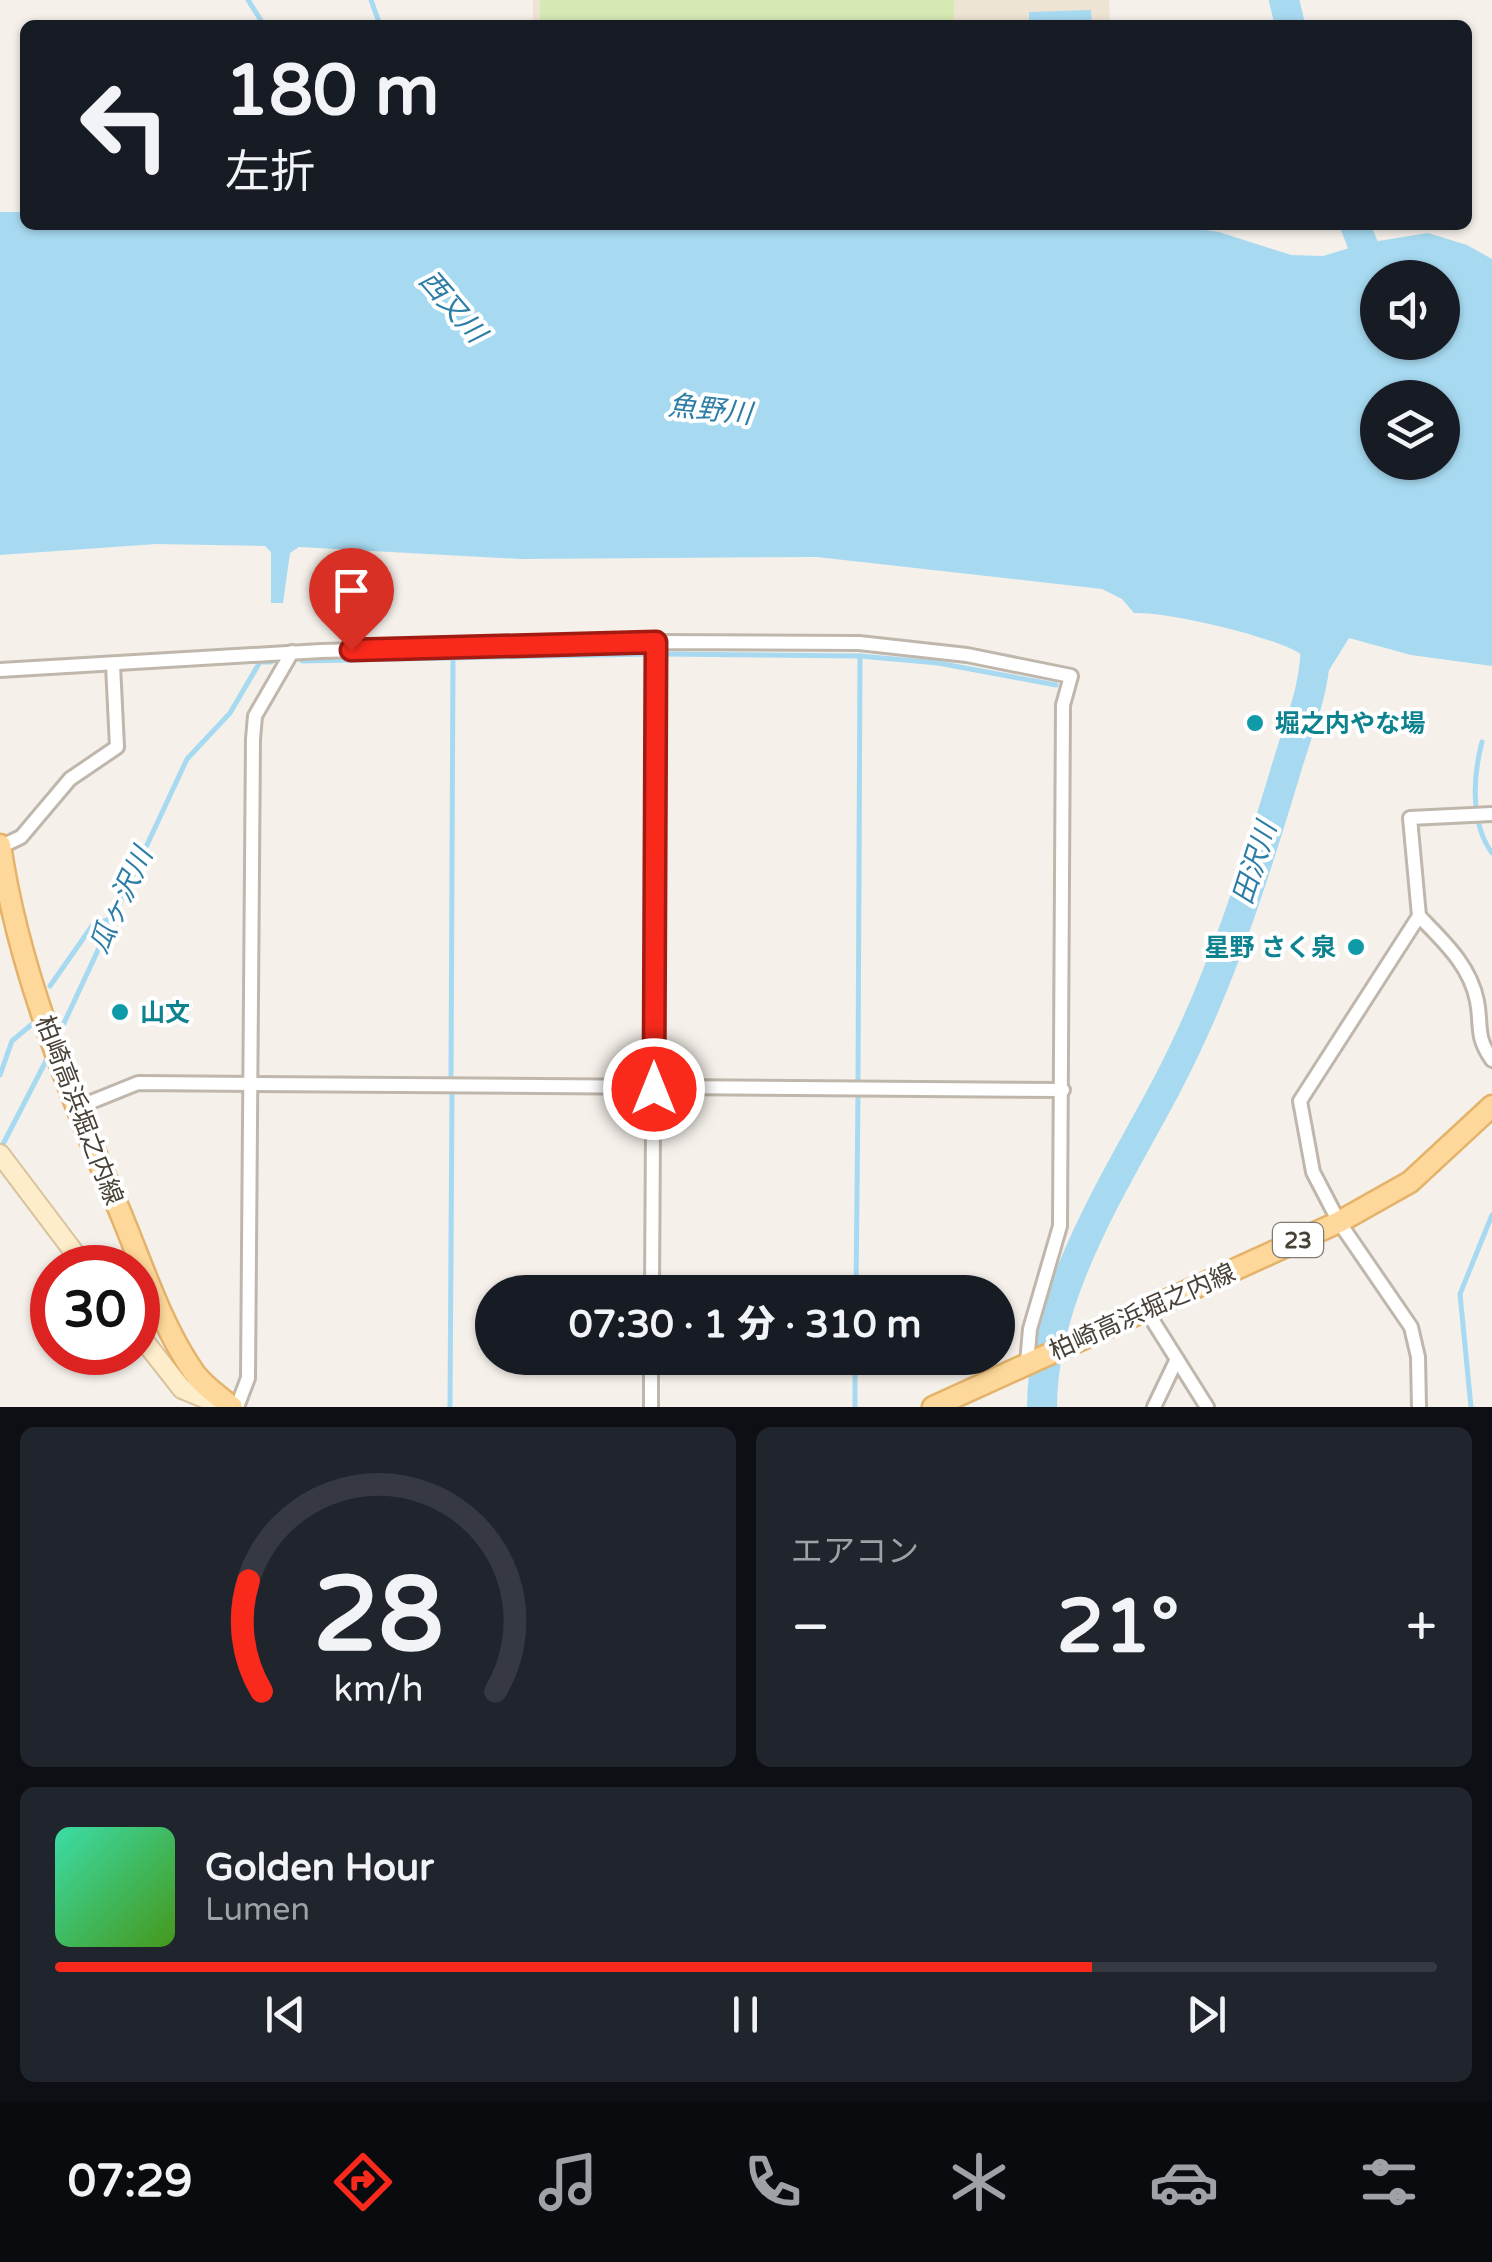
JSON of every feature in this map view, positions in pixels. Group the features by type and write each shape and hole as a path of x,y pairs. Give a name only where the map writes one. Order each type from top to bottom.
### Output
{"main road":[{"name":"柏崎高浜堀之内線","path":"0,846 3,895 76,1108 160,1310 194,1374 232,1407"},
{"name":"柏崎高浜堀之内線","path":"933,1407 1339,1222 1410,1182 1492,1106"}],"street":[{"path":"652,1275 656,642"},
{"path":"0,670 292,652 656,642 859,643 967,655 1071,676 1063,706 1060,1226 1030,1329 1032,1361"},
{"path":"160,1360 182,1388 232,1407 248,1378 252,739 255,716 292,652"},
{"path":"0,846 21,837 70,779 117,746 114,665"},
{"path":"1492,814 1410,818 1419,916 1460,960 1476,999 1478,1041 1492,1060"},
{"path":"1419,916 1300,1101 1313,1172 1339,1222 1411,1327 1418,1357 1419,1407"},
{"path":"76,1108 138,1083 1062,1090"},
{"path":"2,1157 69,1245"},
{"path":"1146,1310 1207,1407"},
{"path":"1154,1407 1177,1359"},
{"path":"651,1375 651,1407"}],"shaded area":[{"path":"533,0 1109,0 1110,20 533,20"}],"green space":[{"path":"540,0 954,0 954,20 540,20"}],"water":[{"path":"1091,10 1092,20 1029,20 1029,12"},
{"name":"魚野川","path":"0,212 20,212 20,230 1205,230 1291,255 1323,256 1366,243 1428,233 1467,245 1492,259 1492,666 1411,655 1349,638 1326,675 1309,670 1306,658 1275,642 1197,621 1134,613 1122,599 1102,589 817,557 521,559 299,547 290,553 283,603 271,603 271,552 265,546 156,544 0,555"}],"waterway":[{"path":"248,0 261,20"},
{"name":"西又川","path":"371,0 378,20"},
{"path":"1284,0 1289,20"},
{"path":"1357,230 1369,260"},
{"name":"田沢川","path":"1042,1407 1045,1364 1068,1281 1105,1199 1186,1048 1234,932 1306,705 1314,672 1316,634"},
{"path":"302,661 650,654"},
{"path":"661,654 860,656 938,663 1056,685"},
{"path":"451,1080 453,656"},
{"path":"858,1081 860,656"},
{"name":"瓜ヶ沢川","path":"58,1036 187,759 230,713 260,662 271,662"},
{"path":"1482,742 1475,799 1480,828 1492,853"},
{"path":"50,986 92,926 114,917"},
{"path":"0,1075 12,1041 31,1025"},
{"name":"瓜ヶ沢川","path":"1,1148 49,1055"},
{"path":"450,1407 452,1092"},
{"path":"856,1275 858,1094"},
{"path":"1471,1407 1460,1294 1492,1215"},
{"path":"855,1375 855,1407"}],"place":[{"name":"堀之内やな場","path":"1255,723"},
{"name":"星野 さく泉","path":"1356,947"},
{"name":"山文","path":"120,1012"}],"route":[{"path":"351,650 656,642 654,1089"}]}
